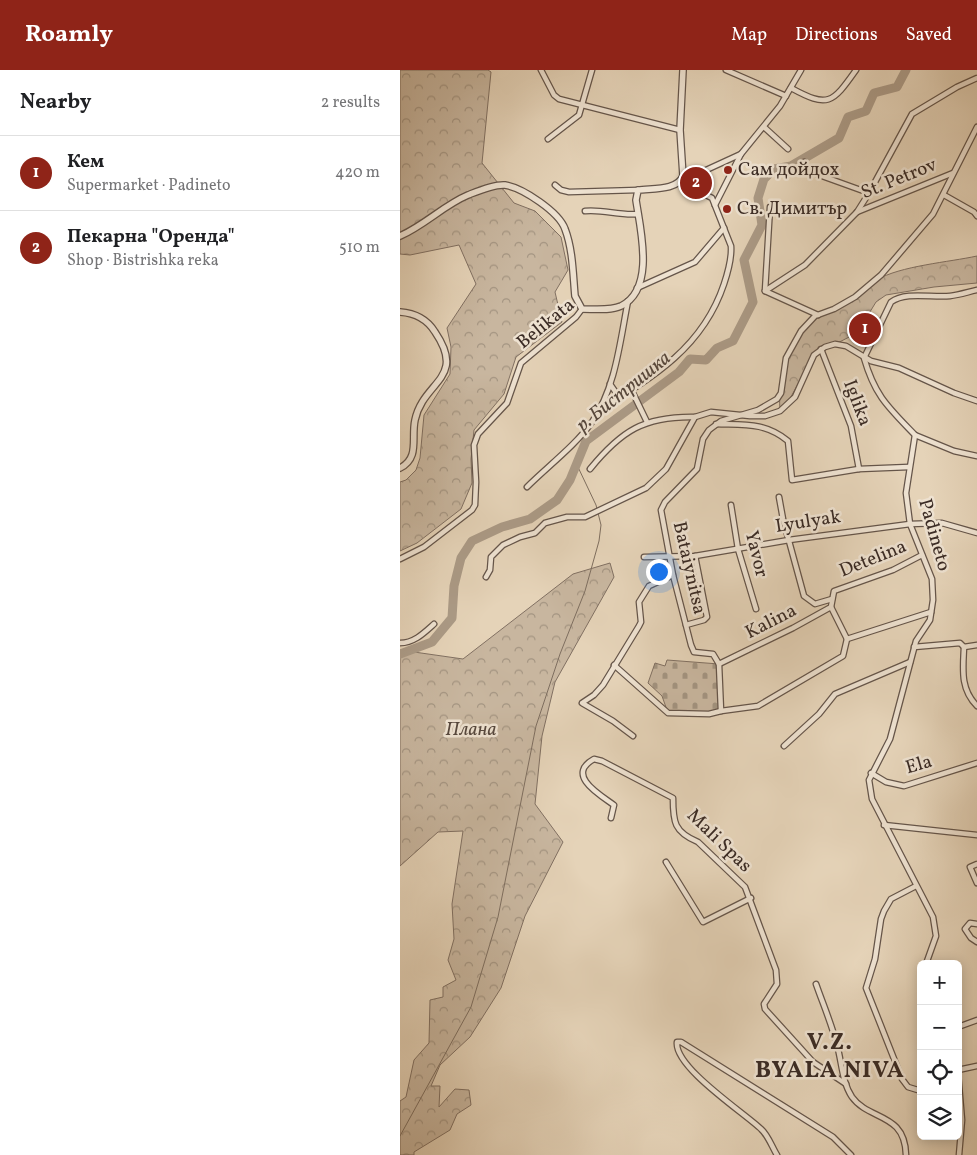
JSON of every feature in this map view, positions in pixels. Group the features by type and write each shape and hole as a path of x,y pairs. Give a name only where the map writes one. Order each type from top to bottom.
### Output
{"street":[{"path":"541,70 554,95 559,99 680,130"},
{"path":"548,139 579,115 592,70"},
{"path":"680,182 683,170 680,130 683,70"},
{"path":"726,70 786,96"},
{"path":"715,205 741,154 786,96 801,70"},
{"path":"791,88 820,102 830,100 842,90 856,70"},
{"path":"765,291 805,265 857,212 869,194 912,114 957,87 977,78"},
{"path":"764,126 788,149"},
{"path":"716,424 769,405 782,393 786,358 801,331 818,315 834,309 855,297 881,274 933,214 977,127"},
{"path":"555,184 561,190 569,192 638,190 675,186 741,154"},
{"path":"804,162 808,171 869,194"},
{"name":"St. Petrov","path":"857,212 953,173"},
{"path":"600,409 632,391 690,343 702,331 719,298 731,254 731,246 715,205 706,194 680,182"},
{"path":"400,236 468,195 504,185 513,188 550,210 565,227 575,296 582,309"},
{"path":"527,487 585,431 600,409 610,384 628,301 636,289 645,258 636,200 638,190"},
{"path":"944,195 974,212 977,216"},
{"path":"765,291 770,207"},
{"path":"585,211 638,214"},
{"path":"636,289 695,262 724,228"},
{"path":"977,290 950,296 909,296 891,302 864,358 871,383 885,404 915,435 954,451 977,456"},
{"path":"765,291 818,315"},
{"name":"Belikata","path":"400,560 424,547 472,510 475,504 476,482 474,445 478,434 507,403 521,363 576,317 582,309 606,309 620,306 628,301"},
{"path":"400,312 418,315 427,322 446,351 447,359 446,370 417,412 413,454 410,461 400,468"},
{"path":"590,469 608,447 648,422 674,417 695,418 711,412 738,416 765,416 780,411 795,397 808,366 821,349 835,344 846,346 864,358 899,368 954,393 977,401"},
{"name":"Iglika","path":"821,349 851,426 859,468"},
{"path":"610,384 619,398"},
{"path":"632,391 641,413 648,422"},
{"path":"486,577 490,570 491,557 503,545 520,536 535,533 545,523 567,516 585,517 635,495 646,488 666,469 695,418"},
{"path":"716,424 760,426 776,432 788,441 792,480 859,468 909,467"},
{"name":"Bataiynitsa","path":"716,424 703,439 697,469 665,502 662,510 673,575 694,652 713,654 719,664"},
{"name":"Padineto","path":"872,773 890,739 914,647 930,620 932,612 932,578 910,524 906,493 915,435"},
{"path":"614,665 668,713 709,714 758,706 843,656 847,639 831,607 832,599 815,604 804,596 779,497"},
{"name":"Yavor","path":"731,505 738,549 756,609"},
{"name":"Lyulyak","path":"644,558 695,556 789,540 910,524 942,523 977,533"},
{"name":"Detelina","path":"832,599 834,591 893,570 922,555"},
{"path":"686,624 704,620 707,617 695,556"},
{"path":"633,736 613,721 582,703 594,695 602,685 641,622 638,609 642,597 649,586 673,575"},
{"name":"Kalina","path":"719,664 831,607"},
{"path":"847,639 932,612"},
{"path":"400,643 408,643 424,634 434,624"},
{"path":"914,647 960,643 964,647 964,686 969,697 977,706"},
{"path":"964,647 977,645"},
{"path":"784,746 819,714 835,694 910,662"},
{"path":"719,664 721,712"},
{"name":"Mali Spas","path":"611,818 614,805 588,786 584,776 584,769 594,759 602,761 673,798 673,820 676,825 689,838 698,842 745,887 751,898 776,970 777,984 764,1004 765,1009 814,1062 846,1084"},
{"name":"Ela","path":"872,773 886,782 904,786 977,763"},
{"path":"872,773 869,780 872,800 936,926 936,936 927,960"},
{"path":"884,824 977,836"},
{"path":"666,862 703,922 751,898"},
{"path":"977,864 970,868 977,883"},
{"path":"916,886 891,899 880,919 875,959 866,988 902,1079 908,1087 917,1090"},
{"path":"977,924 970,924 965,929 971,938 977,942"},
{"path":"816,984 837,1044 846,1084 858,1104 884,1117 896,1128 906,1144 906,1155"},
{"path":"962,1026 977,1020"},
{"path":"777,1155 762,1130 732,1106 681,1058 677,1042 833,1137 852,1155"},
{"path":"962,1071 977,1066"},
{"path":"960,1095 960,1155"}],"green space":[{"path":"400,70 488,70 491,72 482,163 514,203 535,211 561,237 568,270 555,292 562,322 516,357 504,394 474,430 471,459 472,483 461,509 417,543 400,551 400,482 406,480 416,470 420,458 424,415 450,374 451,347 447,328 476,284 459,245 410,255 400,254"},
{"path":"977,256 977,283 934,287 886,295 876,302 857,333 814,355 787,404 780,409 781,386 788,358 799,333 815,316 851,301 877,280 887,275 911,268"},
{"name":"Плана","path":"610,563 614,577 555,682 542,736 535,804 563,842 525,916 501,988 470,1037 440,1065 431,1086 440,1086 439,1107 455,1089 469,1090 471,1105 457,1114 450,1130 414,1152 414,1155 400,1155 400,1101 406,1097 414,1060 429,1043 430,1000 443,997 443,987 456,980 448,960 454,939 452,904 463,831 438,832 400,866 400,650 463,659 573,574"},
{"path":"667,660 719,664 721,711 709,714 668,713 662,696 648,683 655,663 665,666"}],"waterway":[{"name":"р. Бистришка","path":"400,654 432,642 452,618 454,586 461,558 472,541 502,527 530,519 557,500 570,480 586,441 679,372 690,359 706,360 717,348 733,341 753,302 744,260 762,225 758,198 764,179 774,169 791,166 839,138 848,117 866,111 874,93 897,87 906,70"},
{"path":"400,1136 471,1007 498,917 536,726 560,654 585,591 599,541 601,525 596,505 577,465"}],"place":[{"name":"Сам дойдох","path":"728,170"},
{"name":"Пекарна \"Оренда\"","path":"696,183"},
{"name":"Св. Димитър","path":"727,209"},
{"name":"Кем","path":"865,329"}],"district":[{"name":"V.Z. BYALA NIVA","path":"830,1057"}]}
